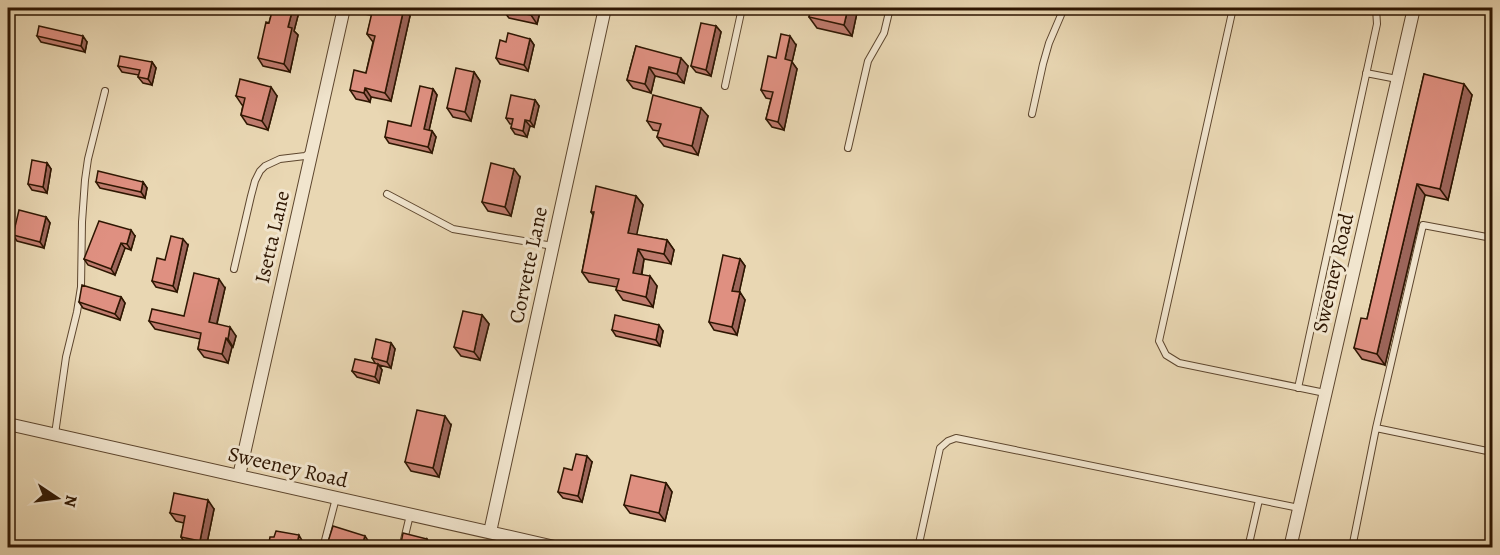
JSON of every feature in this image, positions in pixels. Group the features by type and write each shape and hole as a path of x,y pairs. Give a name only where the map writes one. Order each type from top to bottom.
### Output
{"street":[{"name":"Isetta Lane","path":"239,476 344,8"},
{"name":"Corvette Lane","path":"490,532 605,8"},
{"name":"Sweeney Road","path":"1290,548 1414,8"},
{"name":"Sweeney Road","path":"8,424 554,547"}],"lane":[{"path":"725,86 742,8"},
{"path":"848,148 868,61 884,33 890,8"},
{"path":"1032,114 1049,43 1064,8"},
{"path":"1233,8 1159,341 1166,355 1179,363 1326,393"},
{"path":"1298,387 1377,24 1376,8"},
{"path":"1366,73 1397,79"},
{"path":"55,435 66,357 81,287 82,222 88,159 105,90"},
{"path":"234,269 253,188 260,171 280,159 305,156 311,152"},
{"path":"387,194 453,229 553,246"},
{"path":"1352,548 1376,429 1423,225 1492,238"},
{"path":"1376,429 1492,452"},
{"path":"918,548 940,448 956,438 1299,508"},
{"path":"323,548 336,498"},
{"path":"1248,548 1259,500"},
{"path":"402,548 410,514"}],"building":[{"path":"273,8 293,8 288,27 292,28 284,64 258,58 266,22 269,23"},
{"path":"373,8 404,8 385,93 365,88 364,93 350,90 354,70 366,73 375,36 367,34"},
{"path":"503,8 532,8 531,15"},
{"path":"811,8 848,8 844,25 809,17"},
{"path":"701,23 716,26 706,70 691,66"},
{"path":"39,26 83,36 81,46 37,36"},
{"path":"508,33 530,39 524,65 496,58 500,40 506,42"},
{"path":"781,34 790,36 785,59 792,61 778,122 766,119 773,92 761,90 768,56 776,58"},
{"path":"636,46 681,58 677,74 649,67 645,84 627,80"},
{"path":"120,56 152,62 148,79 138,77 140,70 118,66"},
{"path":"456,68 474,72 465,112 447,108"},
{"path":"1424,74 1464,84 1440,189 1417,184 1377,354 1354,348 1361,318 1367,319"},
{"path":"240,79 271,87 262,121 241,115 245,98 236,96"},
{"path":"420,86 433,89 424,129 432,131 428,147 385,137 388,121 411,126"},
{"path":"511,95 535,100 530,121 525,120 523,131 511,128 513,119 506,118"},
{"path":"653,95 701,108 692,146 657,137 661,124 647,121"},
{"path":"32,160 47,163 43,187 28,184"},
{"path":"491,163 514,169 505,207 482,202"},
{"path":"98,171 143,182 141,192 96,182"},
{"path":"596,186 636,196 628,233 667,240 664,254 638,249 633,273 650,276 646,297 616,290 619,279 582,272 594,212 591,212"},
{"path":"19,210 46,217 40,242 13,235"},
{"path":"99,221 131,230 127,244 121,243 111,269 84,259"},
{"path":"171,236 183,239 173,286 152,281 157,258 165,260"},
{"path":"723,255 740,259 732,291 740,292 732,327 709,322"},
{"path":"194,273 219,279 209,322 230,327 222,354 198,349 201,333 149,321 152,309 184,316"},
{"path":"82,285 121,297 115,314 79,302"},
{"path":"463,311 482,315 474,352 454,347"},
{"path":"615,315 659,325 656,340 612,330"},
{"path":"376,339 391,343 387,362 372,358"},
{"path":"355,359 378,364 375,377 352,371"},
{"path":"417,410 445,416 433,468 405,462"},
{"path":"576,454 587,456 578,496 558,492 564,468 572,470"},
{"path":"631,475 666,483 659,513 624,505"},
{"path":"174,493 208,500 200,541 181,537 185,516 170,513"},
{"path":"333,526 365,536 361,548 326,548"},
{"path":"276,531 299,535 296,548 268,548 270,537 274,537"},
{"path":"403,533 427,539 425,548 400,548"},
{"path":"152,542 175,547 175,548 151,548"}]}
